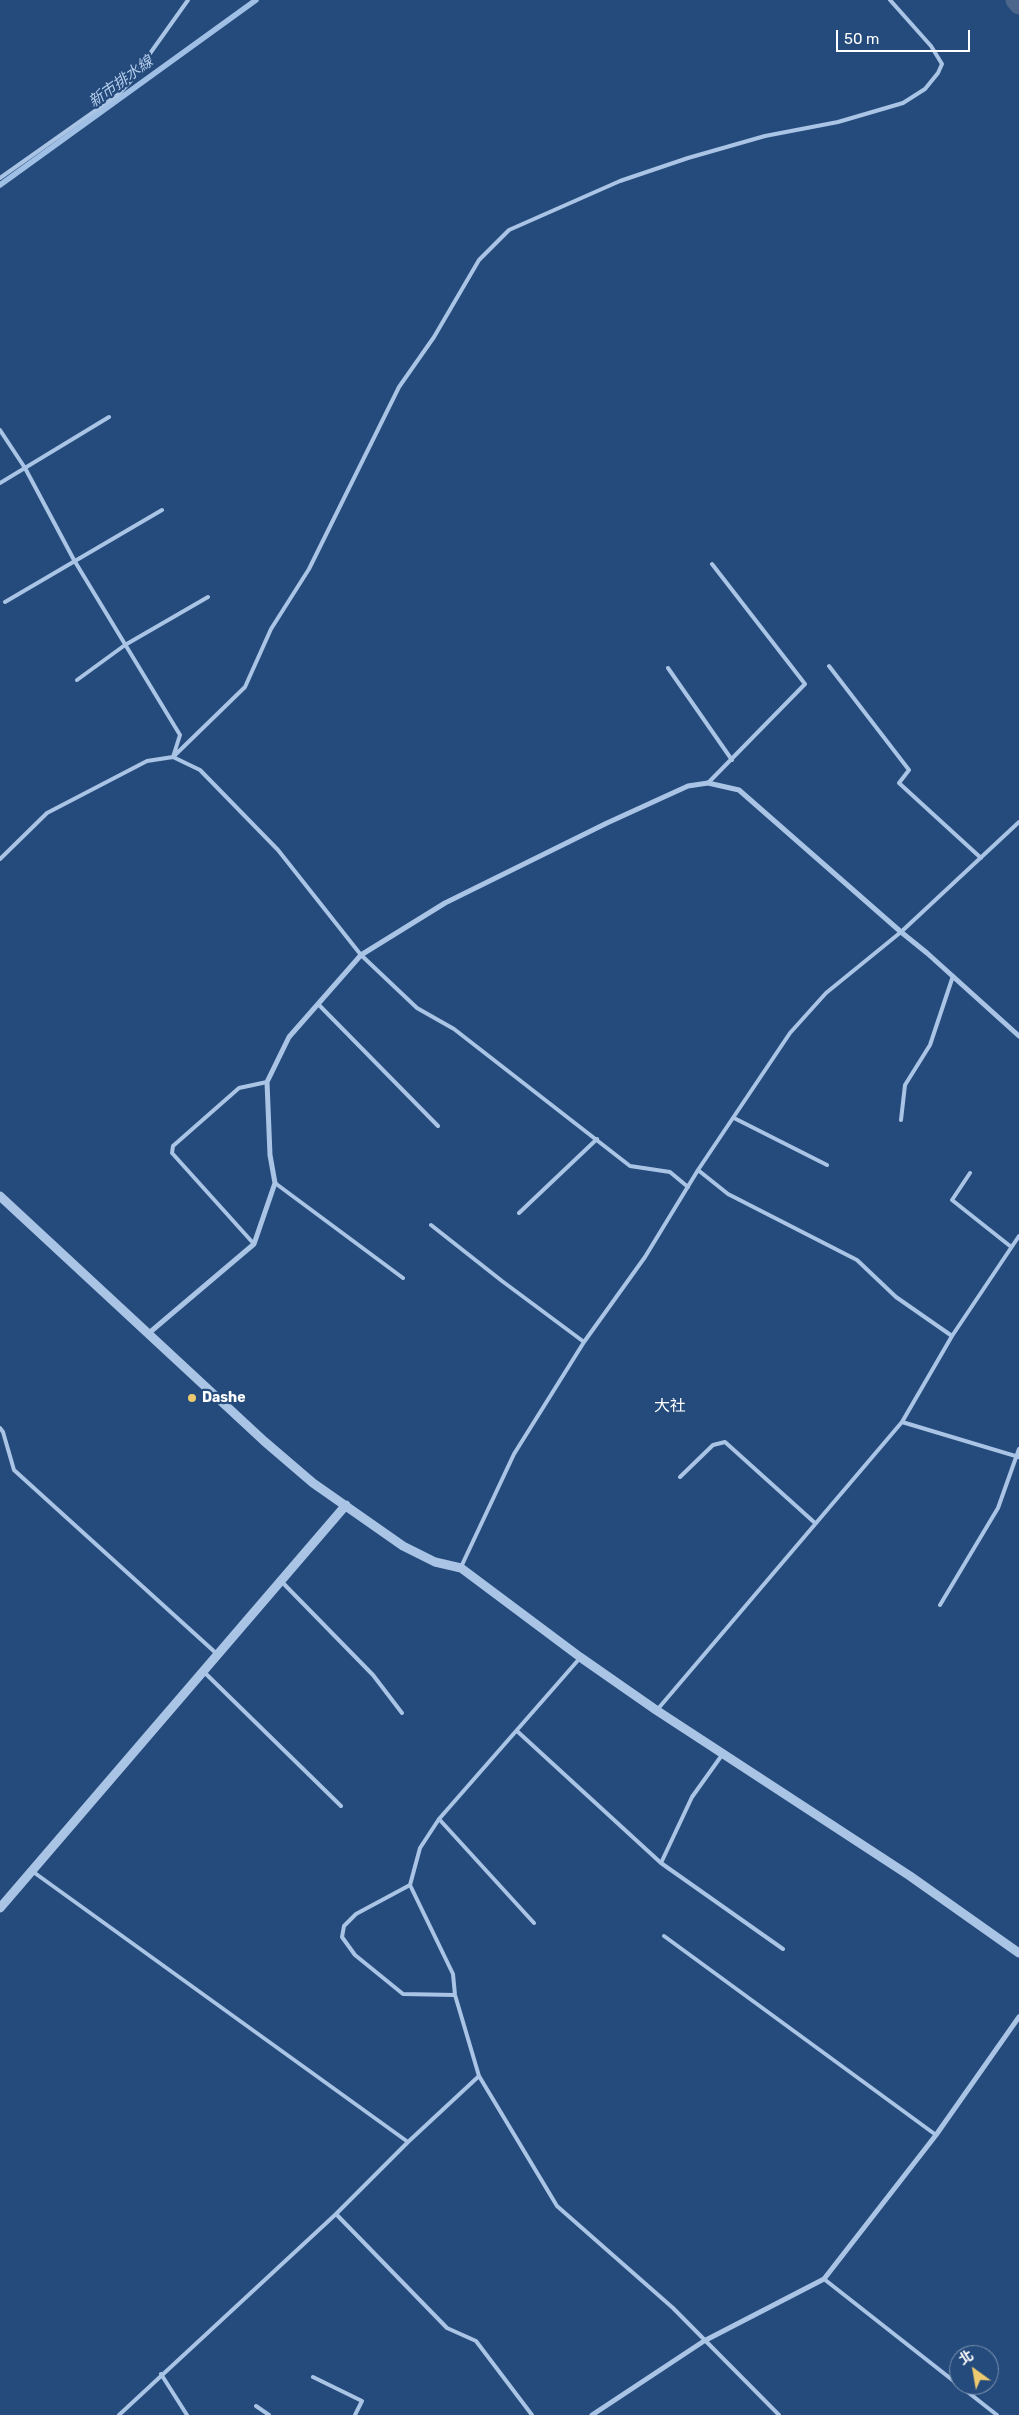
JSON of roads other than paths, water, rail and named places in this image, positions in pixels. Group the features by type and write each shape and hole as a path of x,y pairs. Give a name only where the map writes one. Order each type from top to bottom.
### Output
{"street":[{"path":"149,1332 254,1244 275,1183 270,1155 267,1082 289,1037 361,955 445,903 524,863 688,786 708,783 739,790 953,976 1019,1036"},
{"path":"0,1196 264,1440 313,1482 403,1546 435,1562 461,1568 580,1657 656,1710 722,1755 910,1876 1019,1953"},
{"path":"0,1908 203,1671 282,1582 346,1505"},
{"path":"592,2415 704,2341 824,2279 936,2135 1019,2017"}],"lane":[{"path":"0,178 119,94 188,0"},
{"path":"173,757 245,687 271,629 309,569 399,387 434,337 479,260 509,230 620,181 688,158 766,136 838,122 903,103 924,89 938,73 942,64 931,46 890,0"},
{"path":"0,483 109,417"},
{"path":"0,430 25,468 74,560 180,735 173,757"},
{"path":"6,602 74,560 162,510"},
{"path":"708,783 804,684 712,564"},
{"path":"77,680 125,645 208,597"},
{"path":"829,666 909,770 899,783 981,858"},
{"path":"668,668 732,760"},
{"path":"0,860 47,813 147,761 173,757 200,770 278,850 361,955 417,1008 454,1029 598,1139 630,1166 670,1172 688,1187"},
{"path":"461,1568 514,1454 584,1342 646,1257 698,1170 790,1033 826,993 901,932 1019,822"},
{"path":"901,1120 905,1085 930,1045 953,976"},
{"path":"319,1005 438,1126"},
{"path":"254,1244 172,1153 173,1146 239,1088 267,1082"},
{"path":"734,1118 827,1165"},
{"path":"519,1213 598,1139"},
{"path":"698,1170 728,1194 857,1260 896,1296 952,1336"},
{"path":"970,1173 952,1200 1010,1246"},
{"path":"275,1183 403,1278"},
{"path":"431,1225 584,1342"},
{"path":"656,1710 902,1422 952,1336 1010,1246 1019,1236"},
{"path":"902,1422 1017,1457"},
{"path":"0,1428 3,1432 14,1470 218,1654"},
{"path":"680,1478 713,1445 725,1442 815,1523"},
{"path":"940,1605 998,1508 1019,1449"},
{"path":"282,1582 373,1675 402,1712"},
{"path":"580,1657 439,1819 420,1848 410,1884 453,1974 455,1995 479,2076 557,2206 673,2308 778,2415"},
{"path":"203,1671 341,1806"},
{"path":"517,1731 661,1863 783,1949"},
{"path":"661,1863 692,1797 722,1755"},
{"path":"439,1819 534,1923"},
{"path":"32,1871 408,2142"},
{"path":"410,1884 356,1914 344,1926 342,1937 355,1955 403,1994 455,1995"},
{"path":"664,1936 936,2135"},
{"path":"119,2415 161,2374 336,2214 408,2142 479,2076"},
{"path":"336,2214 448,2328 476,2341 532,2415"},
{"path":"824,2279 997,2415"},
{"path":"161,2374 187,2415"},
{"path":"313,2376 362,2401 355,2415"},
{"path":"256,2406 269,2415"}],"waterway":[{"name":"新市排水線","path":"0,185 256,0"},
{"path":"1015,0 1019,5"}],"place":[{"name":"Dashe","path":"192,1398"}],"district":[{"name":"大社","path":"670,1406"}]}
